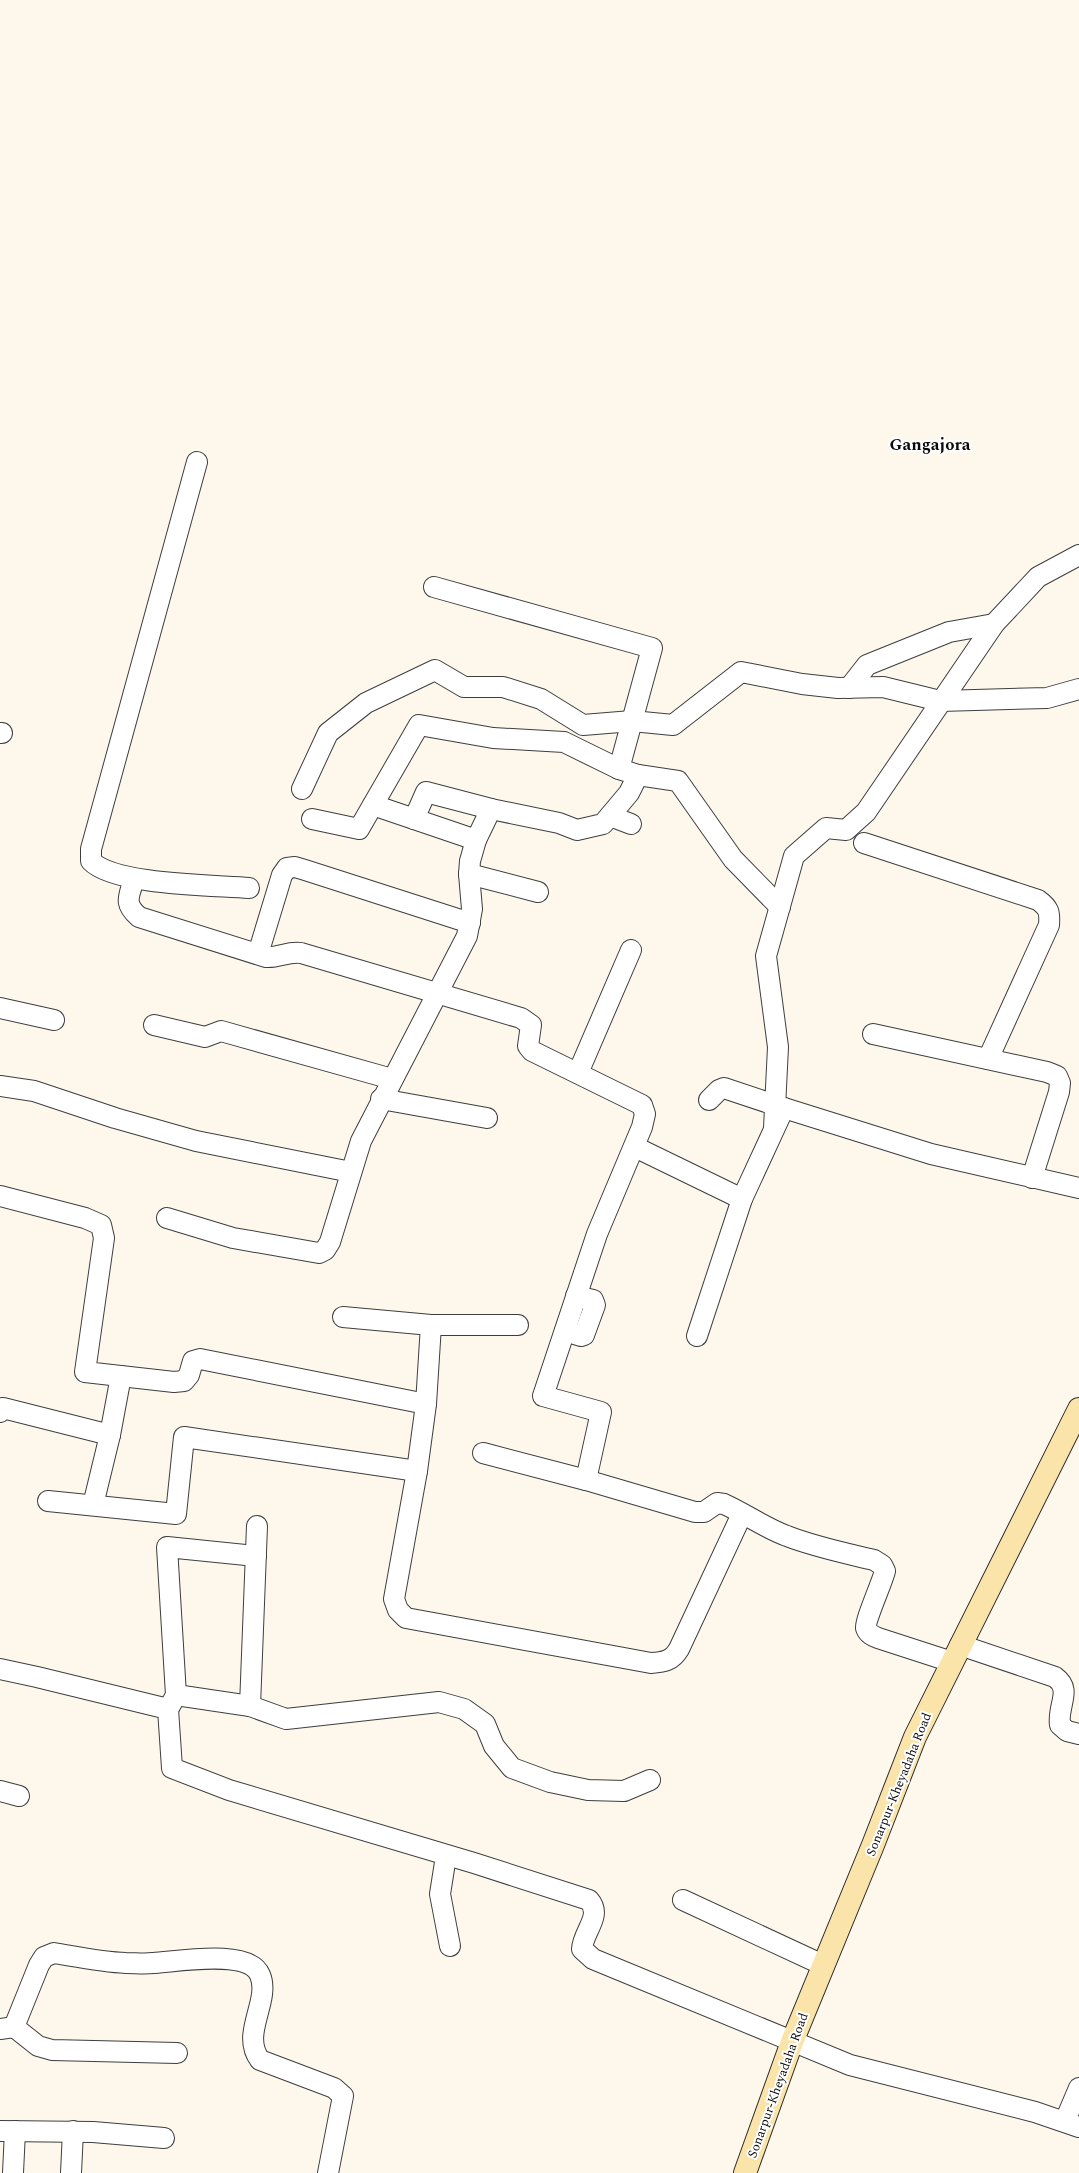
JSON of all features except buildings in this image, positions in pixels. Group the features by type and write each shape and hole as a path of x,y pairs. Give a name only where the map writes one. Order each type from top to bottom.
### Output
{"main road":[{"name":"Sonarpur-Kheyadaha Road","path":"745,2173 792,2042 873,1844 914,1737 1079,1409"}],"street":[{"path":"197,462 91,850 91,861 97,868 134,879 249,888"},
{"path":"697,1336 742,1199 774,1128 779,1107 778,1047 766,956 794,856 826,828 846,830 866,812 940,701 994,624 1038,577 1079,555"},
{"path":"434,586 652,648 619,769"},
{"path":"849,688 867,665 949,632 994,624"},
{"path":"302,789 328,733 366,703 435,670 464,687 503,687 541,699 583,725 632,721 673,725 741,672 802,684 849,688 883,687 940,701 1047,698 1079,689"},
{"path":"312,819 359,829 419,725 493,738 564,742 619,769 638,775 678,781 733,859 780,907"},
{"path":"414,819 426,792 491,809 559,823 577,830 603,824 629,793 638,775"},
{"path":"373,805 476,840"},
{"path":"167,1218 233,1238 319,1253 325,1250 330,1242 361,1141 381,1099 466,936 470,923 472,894 469,874 476,840 491,809"},
{"path":"610,816 631,824"},
{"path":"864,843 1038,900 1048,908 1050,915 1049,925 988,1059"},
{"path":"258,954 282,875 287,868 300,869 470,923"},
{"path":"469,874 538,892"},
{"path":"134,879 128,901 130,909 139,917 275,958 288,953 300,953 527,1021 531,1025 528,1046 532,1051 642,1105 645,1114 635,1147 598,1234 543,1396 601,1412 586,1480"},
{"path":"578,1073 631,950"},
{"path":"0,1008 54,1020"},
{"path":"154,1025 206,1037 221,1031 392,1079"},
{"path":"873,1034 1047,1072 1057,1076 1060,1083 1059,1092 1032,1178"},
{"path":"0,1086 34,1091 115,1118 196,1141 351,1172"},
{"path":"710,1100 719,1090 724,1088 779,1107 904,1146 1032,1178 1079,1188"},
{"path":"381,1099 487,1118"},
{"path":"635,1147 742,1199"},
{"path":"0,1196 85,1218 101,1225 104,1238 85,1372 174,1382 184,1381 189,1375 193,1361 200,1359 426,1404"},
{"path":"343,1318 431,1325 518,1325"},
{"path":"431,1325 426,1404 417,1472 394,1599 398,1610 406,1618 651,1663 666,1662 674,1656 742,1514"},
{"path":"93,1505 110,1435 121,1376"},
{"path":"0,1412 3,1408 110,1435"},
{"path":"48,1501 176,1514 184,1437 417,1472"},
{"path":"483,1453 586,1480 684,1510 704,1512 717,1503 724,1504 765,1527 788,1536 811,1544 874,1560 882,1565 885,1571 868,1619 866,1627 868,1633 878,1638 956,1654 1054,1677 1062,1682 1065,1691 1060,1708 1060,1725 1067,1731 1079,1734"},
{"path":"250,1706 257,1526"},
{"path":"256,1556 167,1547 172,1702 172,1768 229,1790 589,1900 594,1906 595,1914 582,1942 582,1949 593,1959 850,2065 1072,2124 1079,2088"},
{"path":"0,1669 172,1702 250,1706 286,1719 438,1702 464,1709 485,1724 494,1746 512,1768 550,1782 588,1790 624,1791 650,1780"},
{"path":"446,1856 440,1894 450,1946"},
{"path":"684,1900 823,1965"},
{"path":"7,2028 18,2022 39,1965 44,1957 54,1954 124,1963 152,1964 217,1958 247,1963 257,1970 261,1976 262,1987 252,2042 254,2052 260,2060 334,2088 343,2096 328,2173"},
{"path":"7,2028 38,2046 52,2050 177,2053"},
{"path":"13,2173 8,2131 73,2131 164,2138"},
{"path":"71,2173 73,2131"}],"district":[{"name":"Gangajora","path":"930,444"}]}
